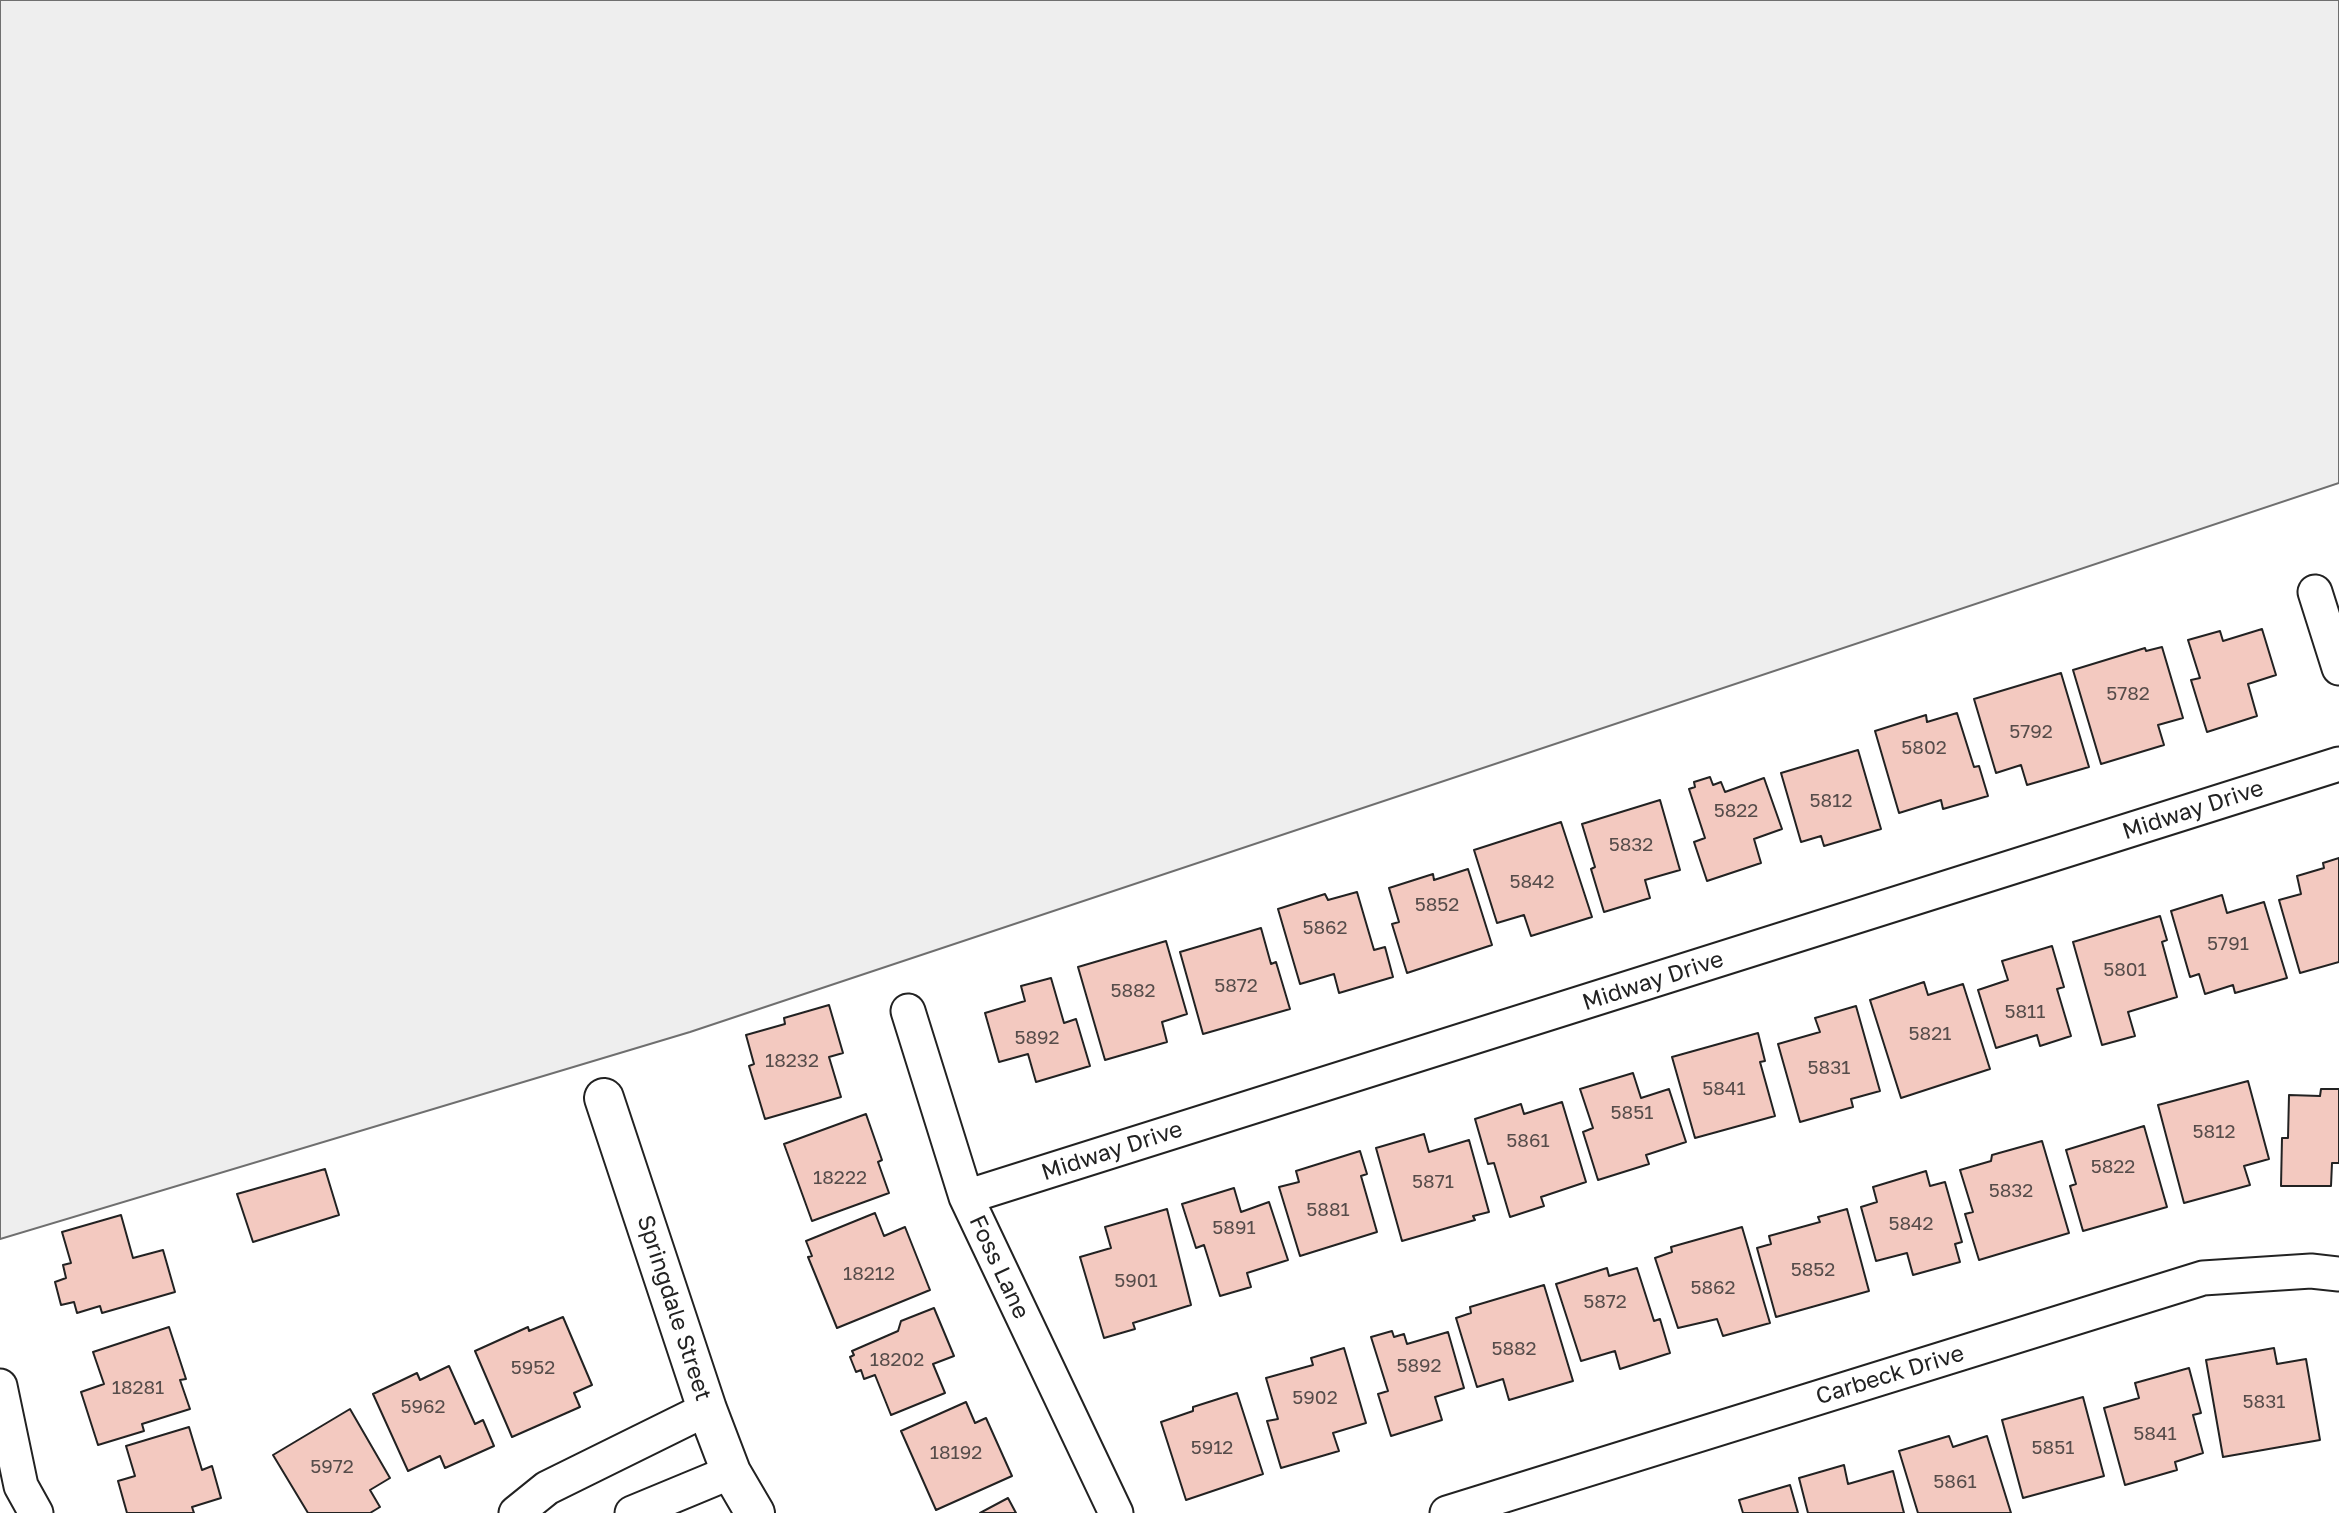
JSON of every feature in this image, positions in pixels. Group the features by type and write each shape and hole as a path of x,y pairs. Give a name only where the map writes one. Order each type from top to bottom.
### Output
{"street":[{"path":"2315,592 2339,668"},
{"name":"Midway Drive","path":"966,1197 2339,764"},
{"name":"Foss Lane","path":"908,1011 966,1197 1116,1513"},
{"name":"Springdale Street","path":"604,1098 707,1409 731,1472 755,1513"},
{"name":"Carbeck Drive","path":"1447,1513 2203,1278 2311,1271 2339,1274"},
{"path":"0,1386 19,1499"},
{"path":"516,1513 547,1488 707,1409"},
{"path":"632,1513 731,1472"}],"shaded area":[{"path":"0,0 2339,0 2339,483 690,1032 0,1239"}],"building":[{"path":"2262,629 2276,675 2248,684 2257,716 2207,732 2191,680 2200,678 2188,640 2220,631 2223,641"},
{"path":"2162,647 2183,718 2158,725 2164,745 2101,764 2073,670 2145,648 2146,651"},
{"path":"2061,673 2089,767 2027,785 2021,765 1996,773 1974,699"},
{"path":"1957,713 1974,767 1979,766 1988,796 1943,809 1941,800 1899,813 1875,731 1926,715 1927,722"},
{"path":"1858,750 1881,829 1824,846 1821,836 1801,842 1781,773"},
{"path":"1710,777 1713,785 1721,782 1725,792 1764,778 1782,829 1754,839 1761,863 1707,881 1694,842 1705,838 1689,789 1695,787 1694,782"},
{"path":"1660,800 1680,870 1645,880 1650,898 1604,912 1591,869 1595,867 1582,824"},
{"path":"1561,822 1592,917 1531,936 1524,915 1497,923 1474,850"},
{"path":"2339,858 2339,962 2300,973 2279,900 2301,894 2297,876 2324,868 2323,863"},
{"path":"1468,869 1492,945 1407,973 1392,924 1399,922 1389,888 1433,874 1434,880"},
{"path":"1357,892 1374,950 1385,947 1393,977 1339,993 1334,974 1300,984 1278,909 1325,894 1328,900"},
{"path":"2222,895 2227,913 2264,902 2287,978 2235,993 2233,985 2205,994 2199,974 2190,977 2171,911"},
{"path":"2160,916 2167,940 2162,942 2177,997 2128,1012 2135,1036 2102,1045 2073,942"},
{"path":"1261,928 1271,964 1276,962 1290,1009 1203,1034 1180,952"},
{"path":"1166,941 1187,1014 1162,1022 1167,1042 1105,1060 1078,967"},
{"path":"2052,946 2064,987 2057,989 2071,1036 2040,1046 2037,1035 1996,1048 1978,990 2008,980 2002,961"},
{"path":"1051,978 1064,1023 1076,1019 1090,1066 1036,1082 1028,1054 999,1062 985,1013 1025,1001 1021,986"},
{"path":"1924,982 1928,995 1963,984 1990,1069 1901,1098 1870,1000"},
{"path":"829,1005 843,1053 829,1057 841,1097 765,1119 749,1066 754,1064 746,1035 785,1024 784,1018"},
{"path":"1856,1006 1880,1091 1851,1099 1853,1107 1800,1122 1778,1044 1820,1032 1815,1018"},
{"path":"1758,1033 1765,1061 1760,1062 1775,1116 1695,1138 1672,1057"},
{"path":"1633,1073 1641,1098 1669,1089 1686,1142 1646,1155 1649,1164 1598,1180 1583,1132 1593,1128 1580,1089"},
{"path":"2248,1081 2269,1159 2244,1166 2250,1185 2184,1203 2158,1105"},
{"path":"2321,1089 2339,1089 2339,1163 2332,1163 2331,1186 2281,1186 2282,1138 2288,1138 2289,1095 2320,1096"},
{"path":"1562,1102 1586,1182 1541,1197 1544,1206 1510,1217 1494,1163 1488,1164 1475,1119 1521,1104 1524,1114"},
{"path":"866,1114 882,1160 878,1162 889,1193 812,1221 784,1144"},
{"path":"2144,1126 2167,1207 2083,1231 2070,1186 2076,1184 2066,1150"},
{"path":"1424,1134 1429,1152 1469,1140 1489,1212 1473,1216 1475,1220 1402,1241 1376,1148"},
{"path":"2042,1141 2069,1233 1979,1260 1965,1214 1973,1212 1960,1170 1991,1161 1992,1155"},
{"path":"1360,1151 1367,1174 1361,1176 1377,1232 1300,1256 1279,1187 1299,1182 1296,1171"},
{"path":"325,1169 339,1215 253,1242 237,1194"},
{"path":"1926,1171 1930,1186 1945,1182 1962,1242 1955,1244 1960,1262 1913,1275 1907,1253 1876,1261 1861,1207 1877,1202 1873,1187"},
{"path":"1234,1188 1241,1212 1269,1202 1288,1260 1247,1273 1251,1287 1220,1296 1204,1245 1196,1248 1182,1204"},
{"path":"1167,1209 1191,1305 1133,1323 1135,1329 1104,1338 1080,1257 1111,1248 1105,1227"},
{"path":"1847,1209 1869,1291 1776,1317 1757,1248 1771,1244 1769,1236 1820,1222 1818,1217"},
{"path":"875,1213 884,1236 905,1227 930,1290 837,1328 808,1257 812,1256 806,1241"},
{"path":"121,1215 133,1258 163,1250 175,1292 102,1313 100,1306 77,1313 74,1302 61,1305 55,1282 66,1278 63,1265 71,1263 62,1232"},
{"path":"1742,1227 1770,1323 1723,1336 1717,1319 1678,1328 1655,1258 1672,1252 1671,1247"},
{"path":"1607,1268 1609,1276 1637,1268 1654,1321 1660,1319 1670,1353 1620,1369 1615,1351 1581,1361 1556,1284"},
{"path":"1544,1285 1573,1381 1509,1400 1503,1379 1477,1387 1456,1318 1471,1313 1470,1307"},
{"path":"934,1308 954,1356 933,1364 945,1393 891,1415 875,1375 864,1379 861,1370 856,1372 850,1357 854,1355 852,1351 898,1331 901,1321"},
{"path":"563,1317 592,1385 574,1393 580,1407 512,1437 475,1351 528,1327 529,1331"},
{"path":"169,1327 186,1379 180,1380 190,1409 142,1424 144,1431 98,1445 81,1392 104,1384 93,1352"},
{"path":"1392,1331 1394,1337 1404,1334 1407,1344 1448,1332 1464,1388 1435,1397 1442,1420 1391,1436 1378,1394 1388,1391 1371,1337"},
{"path":"1344,1348 1366,1423 1333,1433 1339,1451 1281,1468 1267,1421 1278,1419 1266,1378 1313,1365 1311,1358"},
{"path":"2274,1348 2277,1364 2306,1359 2320,1440 2223,1457 2206,1360"},
{"path":"449,1366 475,1424 483,1420 494,1446 445,1468 440,1456 408,1471 373,1394 417,1373 420,1380"},
{"path":"2189,1368 2201,1413 2193,1415 2203,1453 2175,1462 2177,1470 2125,1485 2104,1408 2139,1398 2135,1383"},
{"path":"1237,1393 1263,1474 1186,1500 1161,1422 1193,1411 1193,1407"},
{"path":"2083,1397 2104,1476 2023,1498 2002,1420"},
{"path":"966,1402 975,1423 986,1418 1012,1476 936,1510 901,1431"},
{"path":"350,1409 390,1478 370,1490 380,1507 370,1513 308,1513 273,1455"},
{"path":"189,1427 202,1470 212,1466 221,1498 192,1507 194,1513 127,1513 118,1481 135,1476 126,1446"},
{"path":"1949,1436 1953,1447 1987,1436 2011,1513 1918,1513 1899,1451"},
{"path":"1844,1465 1848,1484 1893,1471 1904,1513 1808,1513 1799,1478"},
{"path":"1790,1485 1798,1513 1743,1513 1739,1500"},
{"path":"1008,1498 1016,1513 980,1513"}]}
